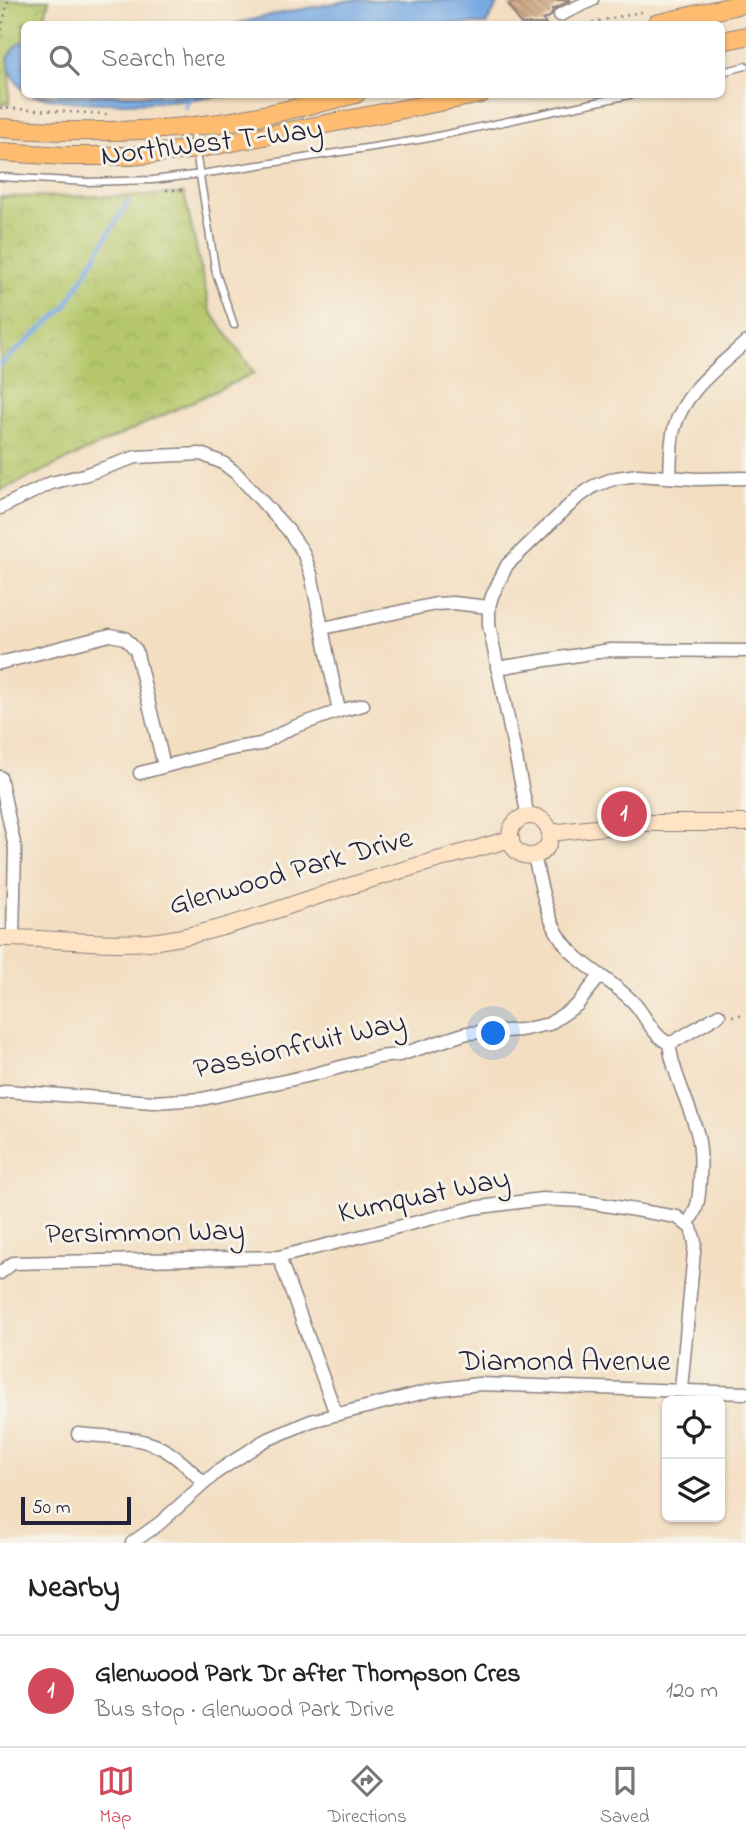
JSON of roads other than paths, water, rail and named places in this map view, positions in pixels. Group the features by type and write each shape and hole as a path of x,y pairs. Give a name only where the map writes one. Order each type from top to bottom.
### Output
{"main road":[{"path":"650,18 746,4"},
{"path":"725,40 746,36"},
{"path":"0,128 55,132 191,126 269,114 339,98"},
{"path":"0,152 132,156 196,149 460,98"}],"street":[{"path":"560,15 593,0"},
{"path":"670,477 672,438 681,411 696,388 746,342"},
{"path":"0,508 51,483 84,475 122,460 201,454 217,460 237,474 299,544 309,568 339,711"},
{"path":"528,817 489,625 489,607 495,587 507,565 586,491 605,481 627,475 746,478"},
{"path":"323,628 436,604 489,607"},
{"path":"0,663 110,635 125,638 136,650 164,766"},
{"path":"497,667 610,650 746,651"},
{"path":"140,773 230,749 261,744 291,728 363,705"},
{"path":"0,777 15,848 6,938"},
{"path":"528,817 544,822 550,833 548,846 534,856 520,853 511,839 514,825 528,817"},
{"path":"550,833 640,822 746,823"},
{"name":"Glenwood Park Drive","path":"6,938 103,944 149,942 201,933 240,924 418,864 511,839"},
{"path":"534,856 545,905 557,935 578,958 621,990 660,1038 668,1042 681,1038 719,1015"},
{"name":"Passionfruit Way","path":"0,1093 7,1091 153,1102 202,1100 379,1057 399,1055 476,1032 536,1028 549,1024 577,1004 600,976"},
{"path":"668,1042 698,1137 701,1159 699,1201 687,1224 695,1242 681,1389"},
{"name":"Kumquat Way","path":"279,1257 473,1208 542,1199 581,1201 677,1217 687,1224"},
{"path":"279,1257 336,1414"},
{"name":"Persimmon Way","path":"0,1273 13,1263 279,1257"},
{"name":"Diamond Avenue","path":"132,1543 160,1523 230,1462 264,1441 336,1414 433,1390 478,1384 746,1392"},
{"path":"78,1434 152,1443 179,1458 203,1483"}],"lane":[{"path":"725,71 746,66"},
{"name":"NorthWest T-Way","path":"0,177 114,181 201,174 424,139 615,98"},
{"path":"191,126 216,273 234,325"}],"water":[{"path":"351,0 500,0 488,21 247,21"},
{"path":"21,42 21,87 9,64 9,58"},
{"path":"50,98 199,98 106,103"}],"waterway":[{"path":"185,107 190,98"},
{"path":"0,365 65,308 128,201"}],"place":[{"name":"Glenwood Park Dr after Thompson Cres","path":"624,814"}]}
